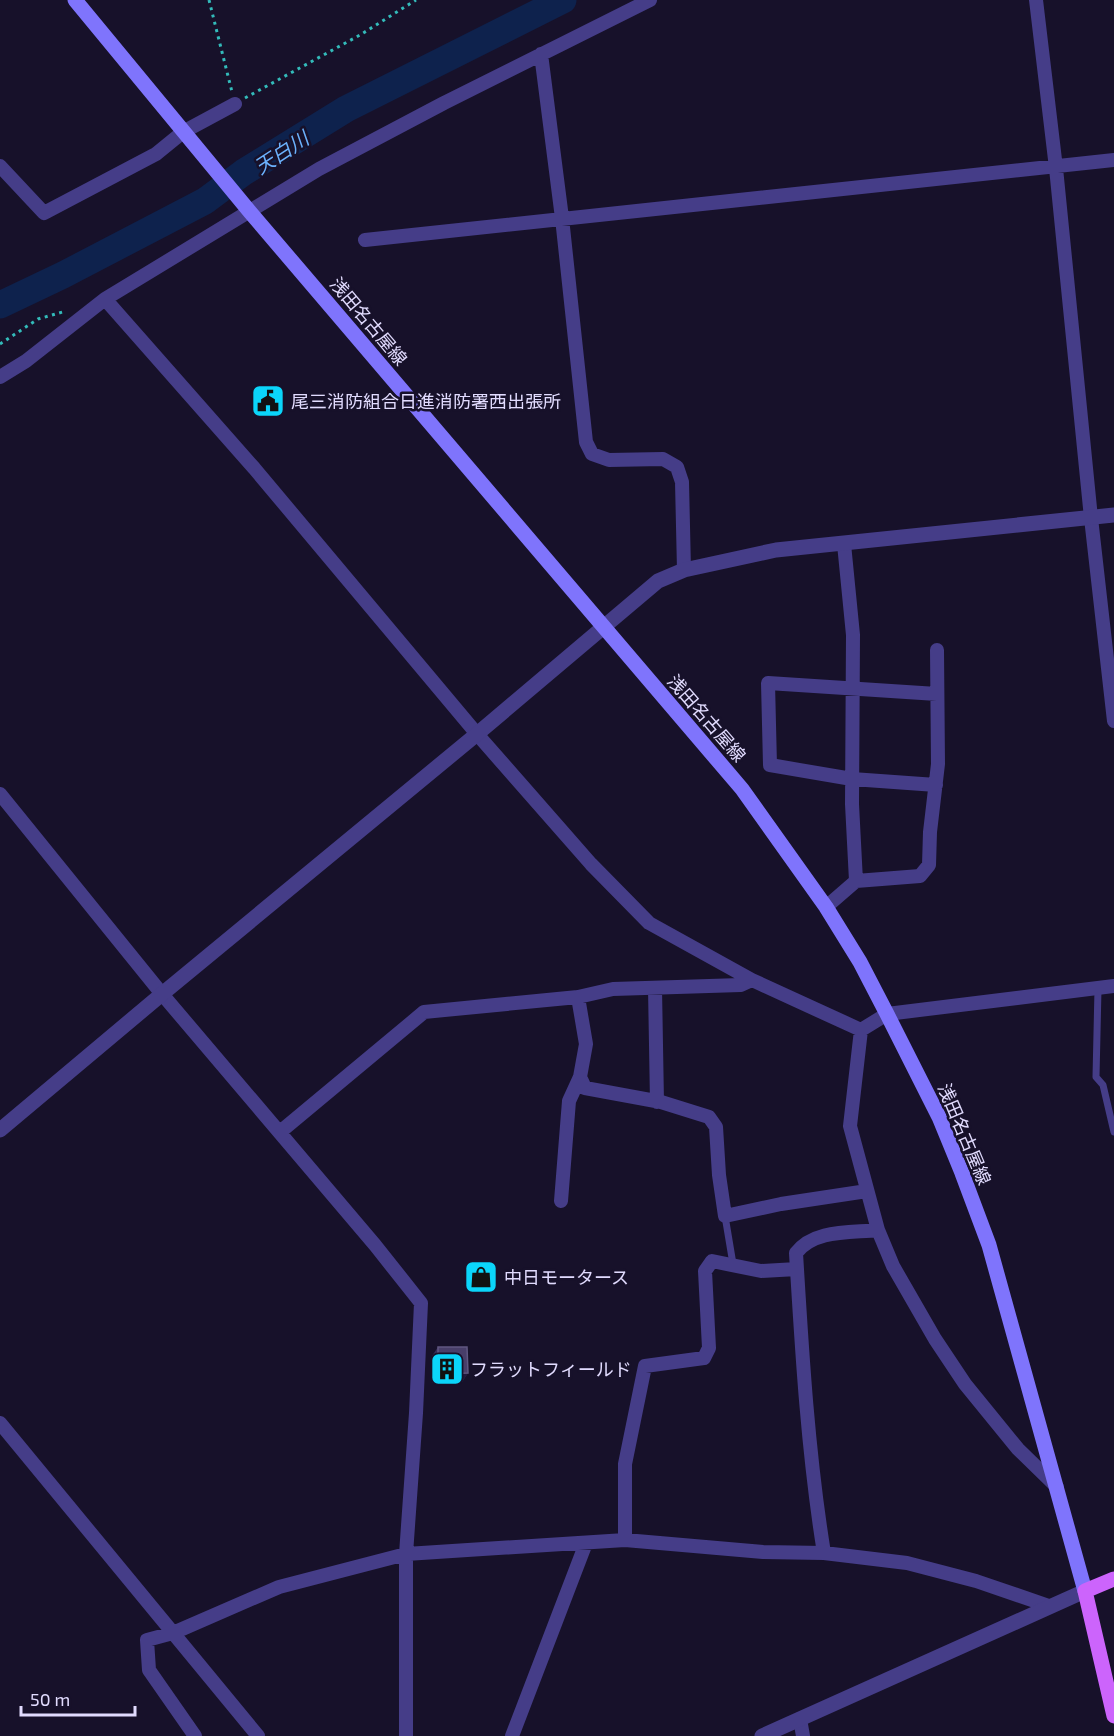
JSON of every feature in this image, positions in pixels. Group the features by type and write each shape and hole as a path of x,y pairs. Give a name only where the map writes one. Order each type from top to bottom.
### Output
{"main road":[{"name":"浅田名古屋線","path":"75,0 250,212 742,789 860,962 939,1117 988,1245 1085,1591"},
{"path":"1114,1579 1085,1591 1114,1716"}],"street":[{"path":"0,377 26,361 105,299 319,169 650,0"},
{"path":"1036,0 1056,168 1090,518 1114,721"},
{"path":"541,54 562,218 586,442 592,454 609,460 663,459 677,467 682,482 684,570"},
{"path":"0,166 44,213 156,154 183,132 235,104"},
{"path":"365,240 1114,160"},
{"path":"105,299 254,468 477,734 591,864 649,923 752,980 861,1030"},
{"path":"0,1130 658,581 684,570 776,550 1114,515"},
{"path":"844,544 853,635 852,779 856,881"},
{"path":"825,908 856,881 920,876 929,865 930,832 938,764 937,650"},
{"path":"936,785 852,779 770,765 768,683 938,694"},
{"path":"0,794 162,994 375,1245 421,1303 406,1554 406,1736"},
{"path":"280,1132 424,1012 578,997 613,989 741,985 752,980"},
{"path":"861,1030 887,1014 1114,986"},
{"path":"655,988 657,1101"},
{"path":"561,1201 569,1101 580,1077 586,1044 578,997"},
{"path":"861,1030 850,1126 878,1230 893,1266 935,1339 965,1384 1018,1449 1057,1487"},
{"path":"580,1077 585,1088 657,1101 710,1117 716,1127 719,1175 725,1216 781,1204 867,1191"},
{"path":"824,1553 814,1492 800,1335 796,1253 809,1240 817,1236 878,1230"},
{"path":"625,1540 625,1464 645,1366 704,1358 709,1348 705,1271 712,1261 761,1271 797,1269"},
{"path":"0,1423 258,1736"},
{"path":"195,1736 148,1670 147,1640 172,1633 279,1587 406,1554 625,1540 763,1552 824,1553 907,1563 976,1581 1049,1606"},
{"path":"512,1736 586,1543"},
{"path":"762,1736 1085,1591"},
{"path":"800,1719 803,1736"}],"lane":[{"path":"1098,989 1096,1077 1103,1085 1114,1132"},
{"path":"725,1216 733,1264"}],"path":[{"path":"209,0 235,104 360,35 416,0"},
{"path":"0,344 38,320 72,309"}],"building":[{"path":"438,1347 467,1347 468,1373 438,1374"}],"waterway":[{"name":"天白川","path":"0,305 205,201 244,172 346,109 563,0"}],"place":[{"name":"尾三消防組合日進消防署西出張所","path":"268,401"},
{"name":"中日モータース","path":"481,1277"},
{"name":"フラットフィールド","path":"447,1369"}]}
